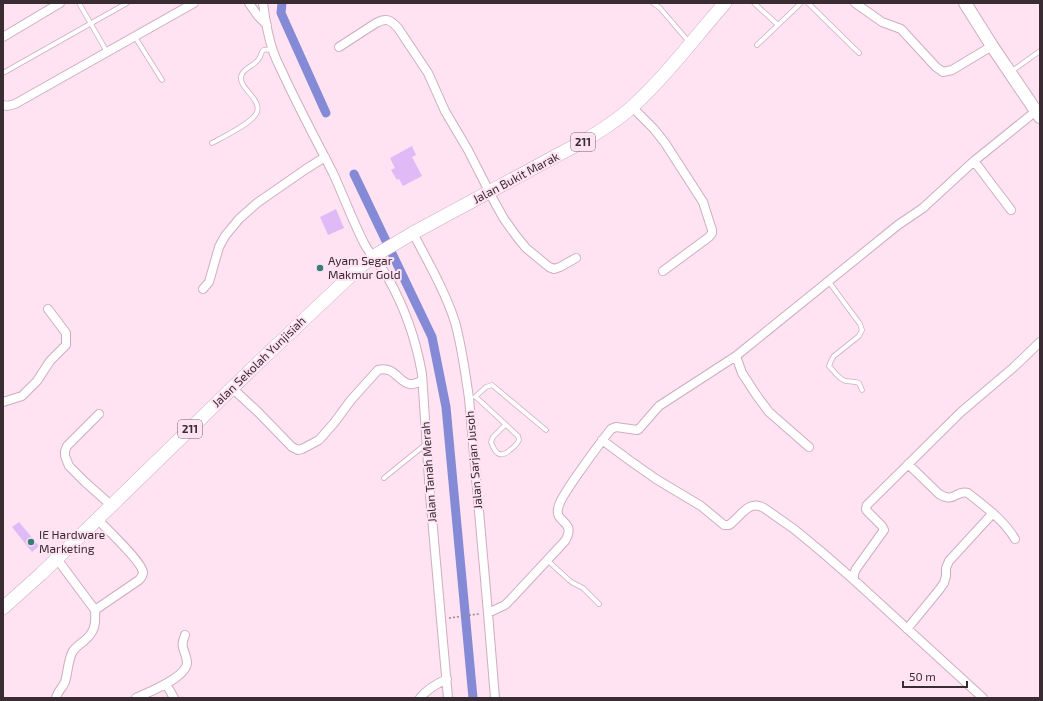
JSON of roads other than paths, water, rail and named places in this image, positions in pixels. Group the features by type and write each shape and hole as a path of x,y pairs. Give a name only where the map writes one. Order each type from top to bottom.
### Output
{"main road":[{"name":"Jalan Bukit Marak","path":"376,255 600,132 632,107 648,91 725,3"},
{"path":"965,3 1038,114"},
{"name":"Jalan Sekolah Yunjisiah","path":"4,603 24,590 341,284 358,268 376,255"}],"street":[{"path":"3,37 60,3"},
{"path":"3,105 7,106 15,104 194,3"},
{"path":"249,3 258,16 267,25"},
{"name":"Jalan Tanah Merah","path":"263,3 273,50 296,102 325,157 366,247 376,255 380,266 388,277 406,316 414,339 419,358 422,381 448,698"},
{"path":"855,3 882,22 901,29 936,67 943,72 952,70 992,46"},
{"path":"339,47 382,20 388,20 394,23 428,73 445,111 468,150 504,219 517,237 526,248 554,269 576,258"},
{"path":"632,107 665,142 704,202 712,227 712,232 709,237 663,271"},
{"path":"488,613 505,605 565,540 569,534 569,528 558,513 558,507 582,468 611,429 616,427 634,430 639,429 659,406 736,356 898,225 922,208 974,161 1038,114"},
{"path":"203,289 209,282 219,247 225,236 239,219 257,203 325,157"},
{"path":"974,161 1011,210"},
{"name":"Jalan Sarjan Jusoh","path":"410,235 439,284 455,322 473,397 495,698"},
{"path":"3,402 22,396 37,381 50,361 66,345 66,333 48,309"},
{"path":"854,580 856,569 884,530 866,510 867,505 961,412 1014,367 1040,342"},
{"path":"736,356 742,373 769,412 809,447"},
{"path":"232,388 292,447 298,450 319,440 351,400 378,370 384,368 387,369 395,373 409,384 422,381"},
{"path":"99,414 67,446 65,456 69,466 112,506"},
{"path":"602,440 656,479 701,506 724,525 729,526 748,507 759,505 823,553 983,698"},
{"path":"908,464 944,497 952,497 962,492 968,493 1003,522 1015,539"},
{"path":"908,629 944,583 946,568 949,561 993,513"},
{"path":"95,610 139,580 143,574 143,570 130,552 98,520"},
{"path":"56,698 66,679 71,653 91,635 96,618 95,610 57,559"},
{"path":"136,698 166,684 184,671 187,666 187,660 182,646 182,641 185,635"},
{"path":"420,698 425,691 447,679"},
{"path":"166,684 174,698"}],"lane":[{"path":"79,3 108,52"},
{"path":"3,73 127,3"},
{"path":"653,3 660,8 690,43"},
{"path":"754,3 778,25"},
{"path":"757,45 801,3"},
{"path":"808,3 859,53"},
{"path":"135,37 162,80"},
{"path":"212,143 245,124 255,115 258,110 257,104 240,79 243,73 258,61 262,51 266,49 273,50"},
{"path":"1010,72 1040,51"},
{"path":"829,282 860,324 862,330 859,336 834,356 829,366 839,378 845,381 859,383 862,390"},
{"path":"505,425 491,442 492,446 502,455 506,454 518,444 518,436 473,397 486,387 492,385 546,430"},
{"path":"384,478 426,444"},
{"path":"547,560 569,580 583,588 600,604"}],"waterway":[{"path":"282,3 281,13 326,113"},
{"path":"354,174 432,337 446,407 473,698"}],"place":[{"name":"Ayam Segar Makmur Gold","path":"320,268"},
{"name":"IE Hardware Marketing","path":"31,542"}]}
